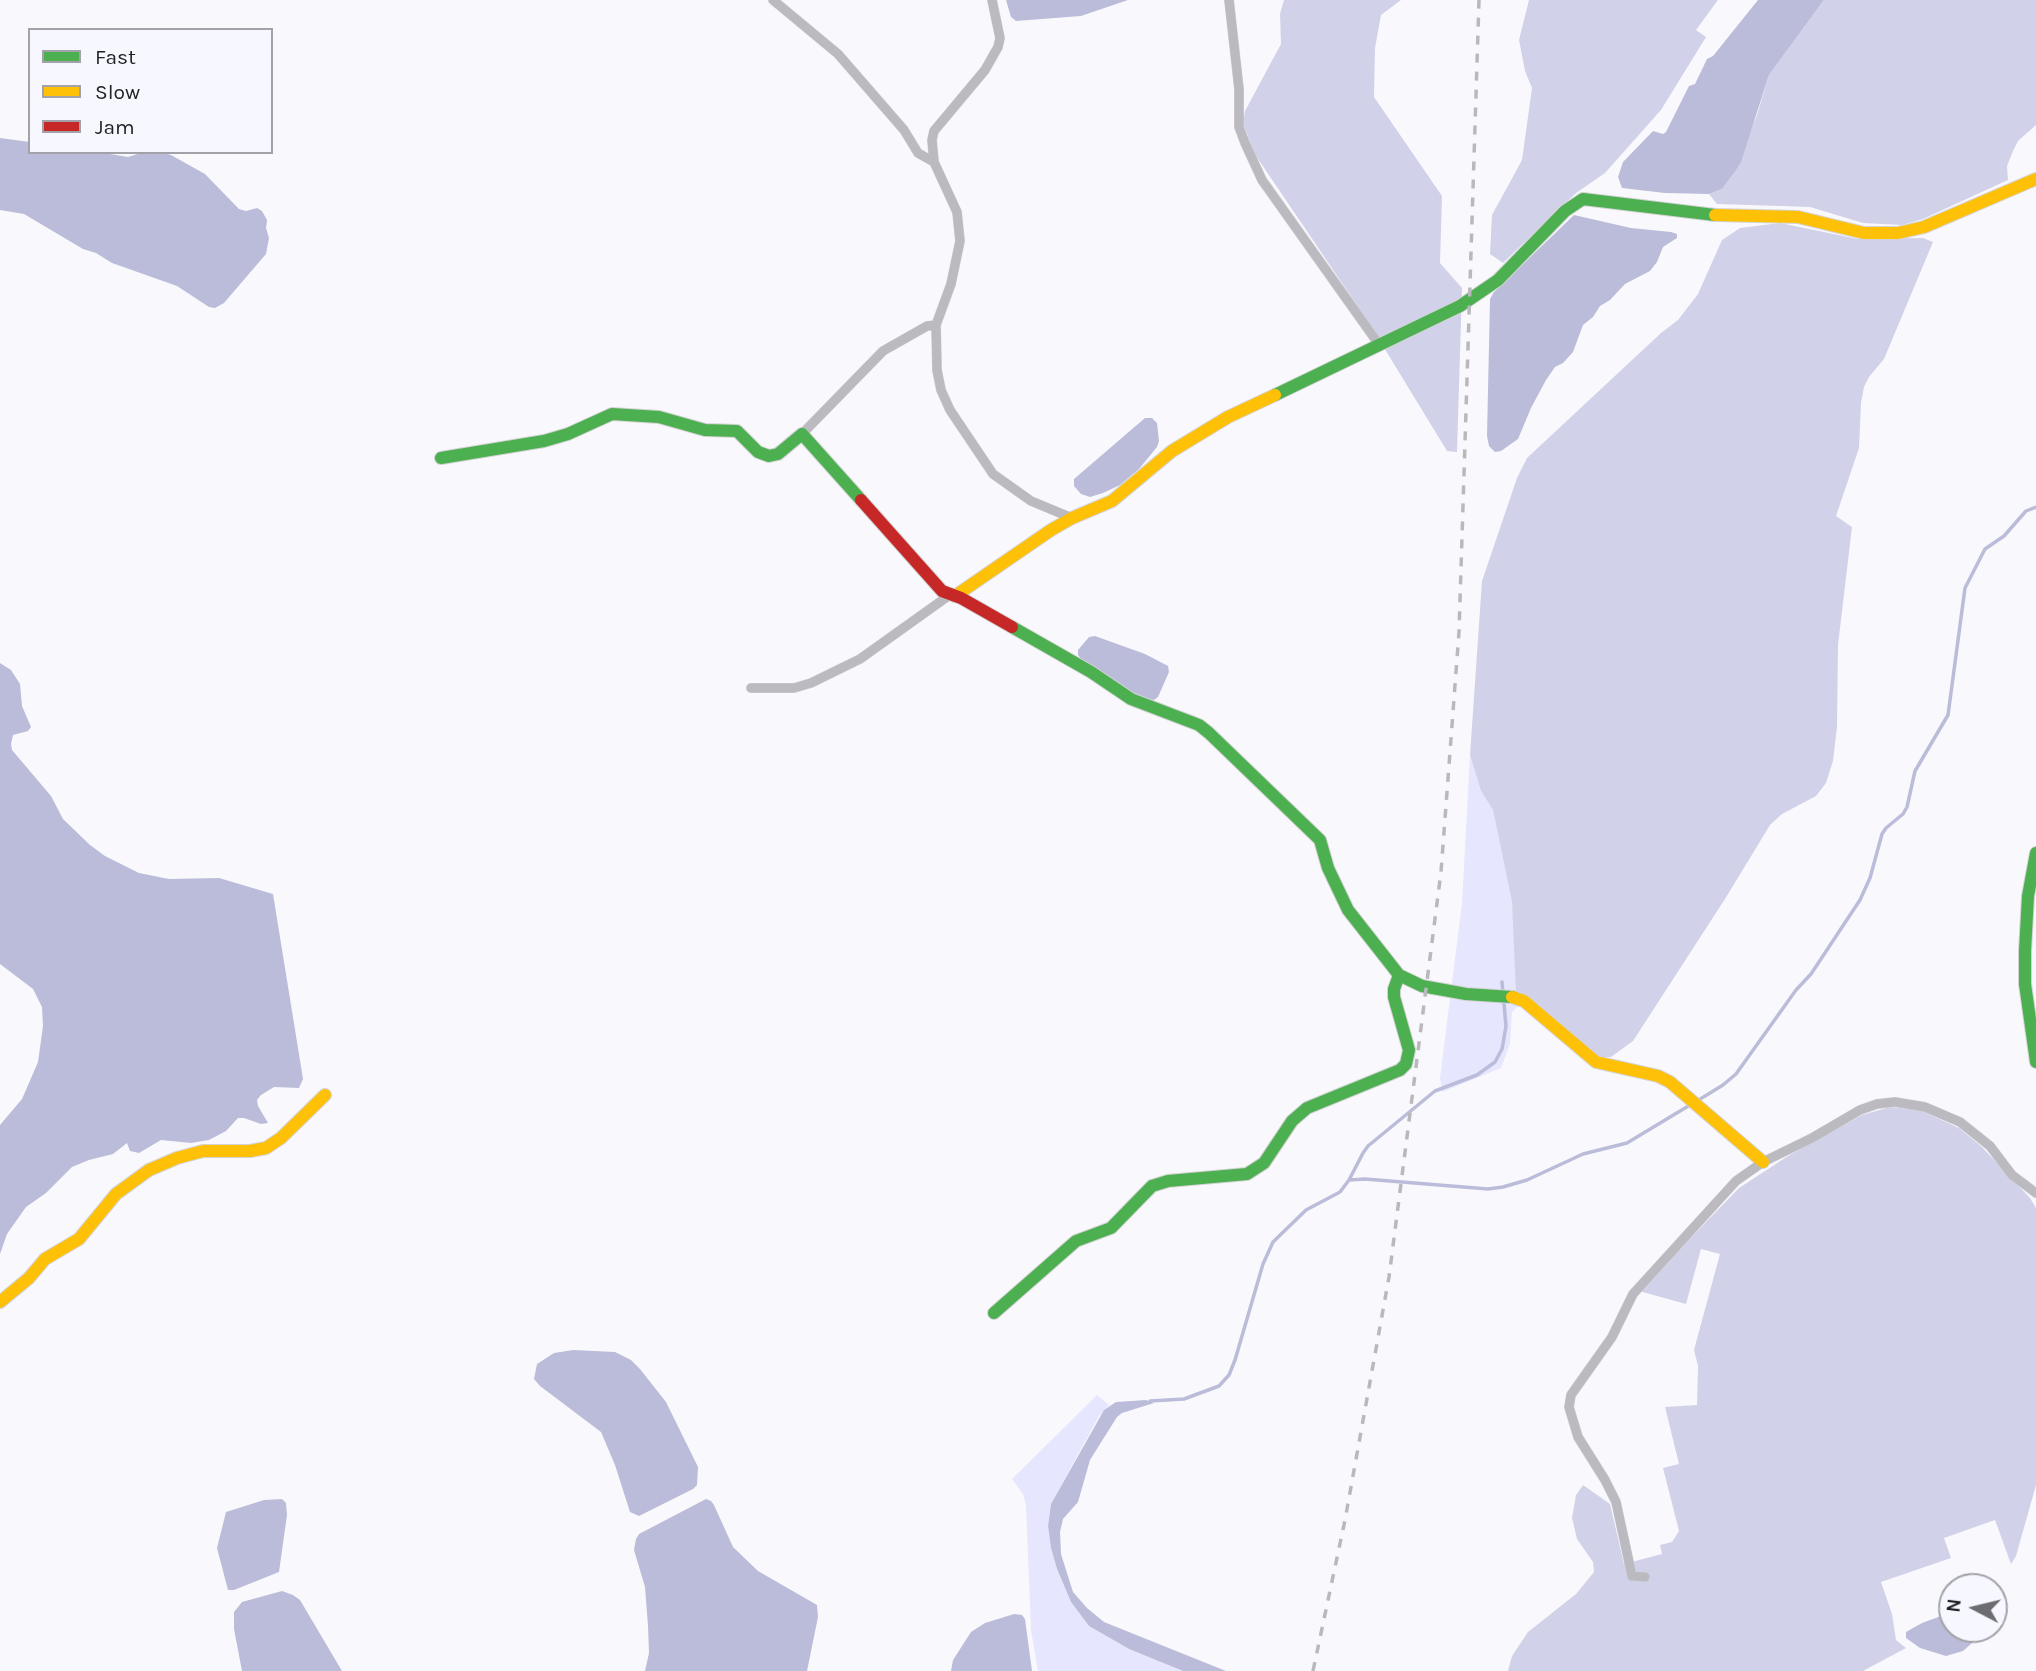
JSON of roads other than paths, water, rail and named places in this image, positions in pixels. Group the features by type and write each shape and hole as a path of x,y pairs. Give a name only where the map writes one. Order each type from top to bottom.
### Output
{"street":[{"path":"773,0 838,54 904,130 918,153 934,162"},
{"path":"992,0 1000,38 998,47 985,70 934,131 932,140 934,162 957,212 960,241 951,284 936,325 941,390 963,433 999,480 1046,509 1072,518"},
{"path":"1229,0 1239,89 1239,127 1245,143 1262,180 1380,346"},
{"path":"751,688 794,688 811,683 860,659 1051,530 1112,501 1172,451 1227,417 1460,306 1491,285 1565,211 1583,199 1722,216 1798,217 1864,233 1899,233 1924,227 2036,179"},
{"path":"441,458 544,441 568,434 612,414 659,417 705,430 737,431 758,452 769,456 778,454 802,434 883,351 927,326 936,325"},
{"path":"802,434 936,586 1091,672 1131,699 1199,725 1209,733 1320,840 1328,868 1348,910 1399,975 1422,986 1466,994 1508,996 1524,1001 1595,1062 1658,1076 1670,1082 1763,1162"},
{"path":"2036,853 2028,896 2025,984 2036,1062"},
{"path":"994,1313 1076,1241 1111,1228 1152,1186 1168,1181 1247,1174 1257,1169 1292,1121 1307,1108 1400,1070 1406,1063 1409,1050 1394,997 1399,975"},
{"path":"0,1301 29,1278 45,1259 79,1239 116,1194 149,1170 177,1158 204,1151 250,1151 267,1148 325,1095"},
{"path":"1645,1577 1632,1576 1616,1502 1578,1437 1569,1407 1571,1395 1612,1337 1633,1294 1736,1181 1763,1162 1868,1107 1895,1102 1936,1110 1960,1122 1990,1146 2012,1175 2036,1193"}],"waterway":[{"path":"1697,1101 1736,1074 1796,990 1811,974 1860,900 1870,878 1882,834 1907,807 1915,771 1948,715 1965,588 1985,549 2004,536 2026,511 2036,507"},
{"path":"1150,1401 1184,1399 1219,1386 1229,1375 1235,1360 1263,1264 1273,1242 1306,1210 1340,1192 1368,1146 1435,1091 1477,1075 1495,1062 1502,1049 1506,1026 1502,982"},
{"path":"1349,1180 1488,1189 1503,1187 1527,1180 1583,1154 1627,1143 1690,1105"}],"railway":[{"path":"1313,1671 1345,1520 1389,1277 1441,872 1459,632 1479,0"}]}
